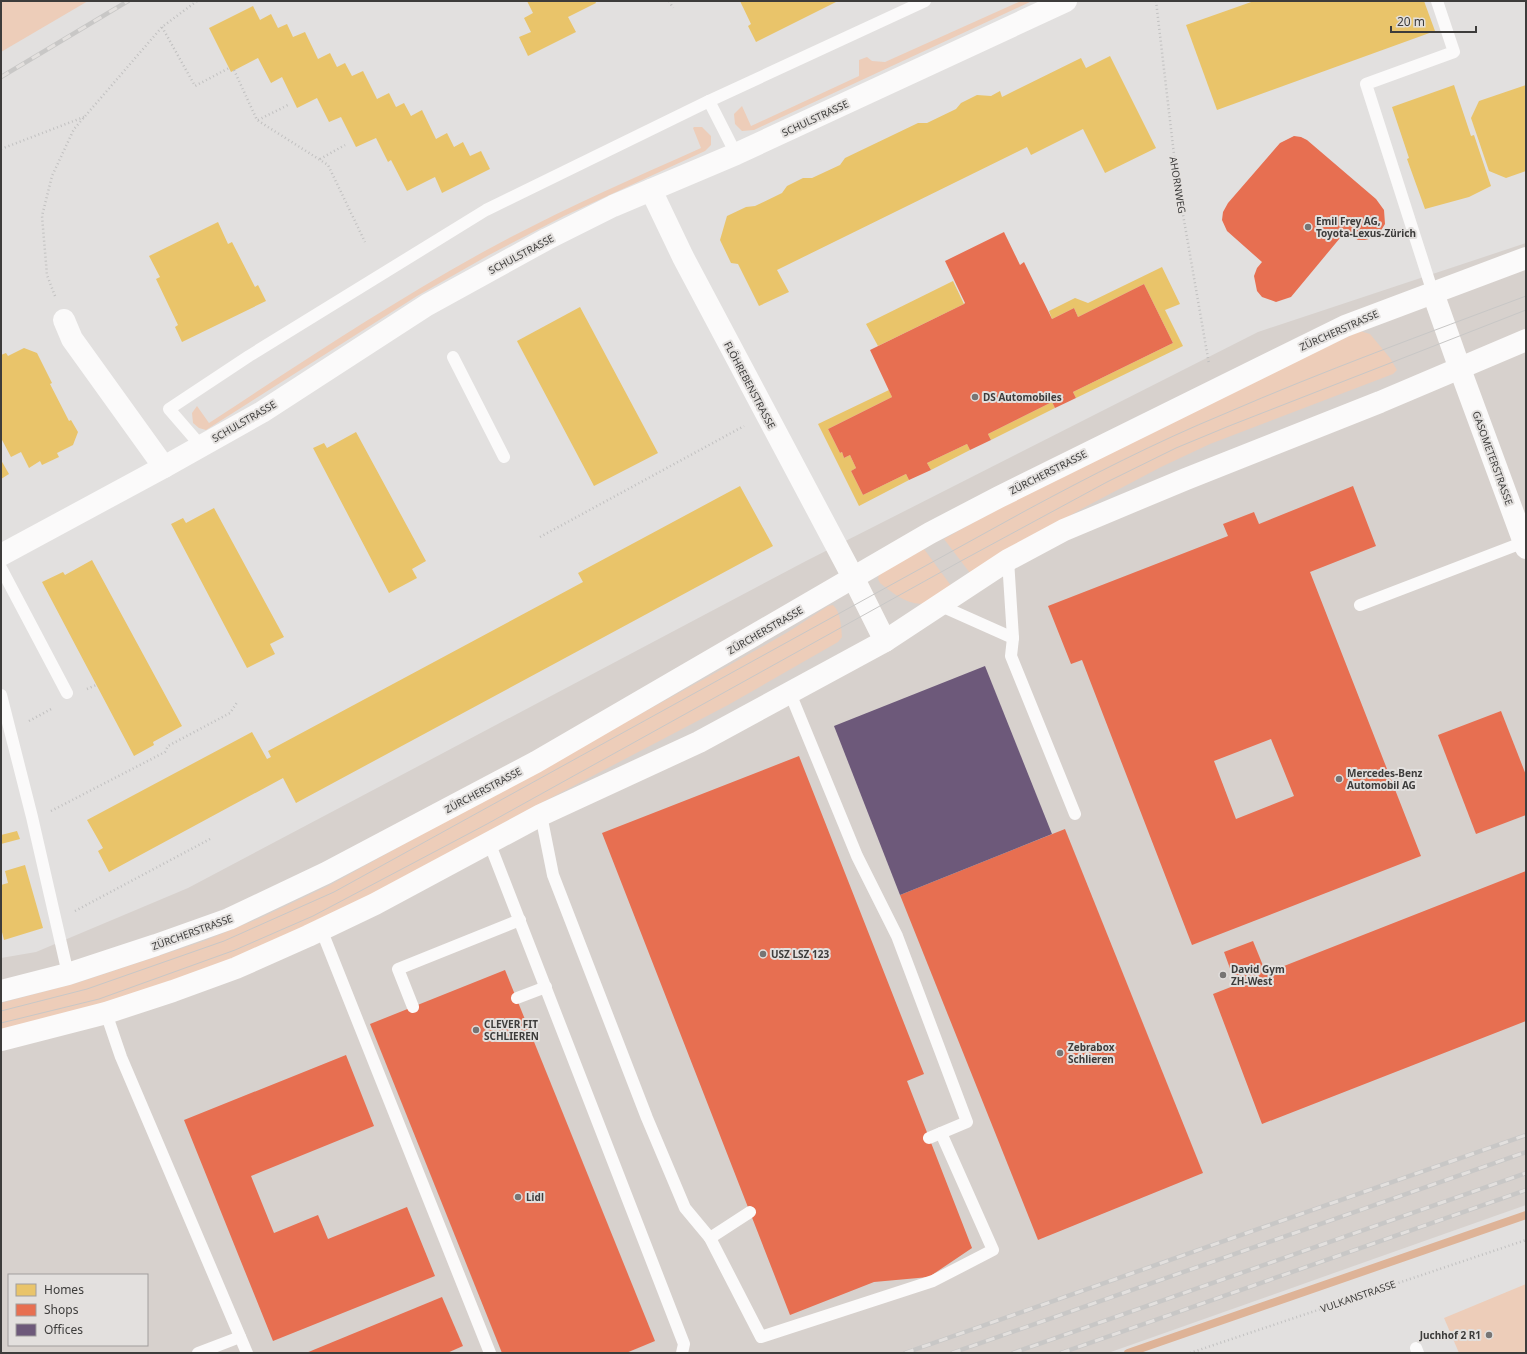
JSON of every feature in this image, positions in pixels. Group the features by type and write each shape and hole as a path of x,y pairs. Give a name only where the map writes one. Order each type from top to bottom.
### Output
{"main road":[{"name":"SCHULSTRASSE","path":"1,555 164,468 262,412 427,305 547,239 613,206 736,154 1066,1"},
{"name":"FLÖHREBENSTRASSE","path":"651,190 683,257 854,578 885,641"},
{"name":"ZÜRCHERSTRASSE","path":"1,991 68,974 229,919 326,873 536,762 946,525 1103,444 1345,326 1378,312 1526,258"},
{"name":"GASOMETERSTRASSE","path":"1433,293 1525,545"},
{"path":"64,320 72,339 164,468"},
{"path":"1,1040 106,1012 173,991 236,968 321,929 374,904 541,815 698,742 790,693 885,641 1008,560 1064,530 1460,369 1526,340"}],"lane":[{"path":"201,446 169,409 249,356 486,210 708,101 925,1"},
{"path":"1433,293 1366,84 1454,52 1437,1"},
{"path":"708,101 736,154"},
{"path":"453,357 504,457"},
{"path":"1360,605 1525,545"},
{"path":"1008,560 1013,638 1011,656 1076,814"},
{"path":"1,568 66,693"},
{"path":"939,605 1013,638"},
{"path":"790,693 857,856 896,936 968,1122 929,1138"},
{"path":"1,695 32,817 68,974"},
{"path":"541,815 553,875 646,1118 685,1208 710,1238 761,1337 933,1281 993,1250 941,1133"},
{"path":"489,842 684,1344 682,1353"},
{"path":"413,1007 398,969 520,920"},
{"path":"321,929 377,1054 490,1353"},
{"path":"517,998 546,987"},
{"path":"106,1012 121,1057 246,1353"},
{"path":"710,1238 750,1212"},
{"path":"198,1353 240,1337"}],"path":[{"path":"64,320 47,275 42,216 52,176 74,128 162,27 197,1"},
{"path":"669,1 673,8"},
{"name":"AHORNWEG","path":"1156,1 1177,180 1210,367"},
{"path":"162,27 195,86 229,68"},
{"path":"234,70 257,120 328,165 365,242"},
{"path":"257,120 288,105"},
{"path":"1,149 84,117"},
{"path":"319,159 346,145"},
{"path":"540,537 745,426"},
{"path":"81,692 96,686"},
{"path":"32,817 44,814 165,752 168,746 230,713 238,701"},
{"path":"26,722 54,707"},
{"path":"72,913 210,839"},
{"name":"VULKANSTRASSE","path":"1190,1353 1526,1240"}],"shaded area":[{"path":"1,1 88,1 1,52"},
{"path":"1021,1 1032,1 754,130 742,131 735,124 734,114 742,106 751,126 859,76 859,60 867,57 872,61 885,62"},
{"path":"702,127 711,136 711,145 705,151 564,216 489,255 417,296 206,430 199,428 193,423 192,413 197,406 209,423 379,313 483,252 618,185 701,148 693,128"},
{"path":"1526,243 1526,1205 1108,1353 1,1353 1,958 36,952 188,888 806,561 1258,332"},
{"path":"1360,331 1370,334 1390,358 1397,370 1393,374 1210,444 1161,467 995,557 970,573 944,539 1098,457"},
{"path":"924,549 952,587 931,602 917,604 897,596 880,583 878,579 879,574"},
{"path":"833,605 838,612 841,624 842,637 838,642 728,705 518,815 395,883 253,952 132,997 1,1032 1,1003 77,983 204,941 260,918 330,885 724,668 788,632 828,606"},
{"name":"Juchhof 2 R1","path":"1526,1284 1526,1353 1459,1353 1444,1318"}],"building: Homes":[{"path":"527,1 595,1 596,3 568,17 576,32 528,56 519,37 531,32 524,18 533,13"},
{"path":"740,1 838,1 756,42 748,26 751,24"},
{"path":"1254,1 1424,1 1435,31 1217,110 1186,25"},
{"path":"253,6 260,20 271,14 278,28 287,24 293,37 305,32 318,59 330,53 337,67 345,63 352,76 363,71 377,99 389,93 396,107 404,103 411,116 422,110 436,139 447,133 454,147 463,142 470,156 481,151 490,169 442,193 435,177 407,191 391,160 388,162 376,138 356,147 341,117 329,122 317,98 297,108 282,77 271,83 258,58 231,72 209,28"},
{"path":"1110,56 1156,148 1105,173 1083,129 1031,155 1027,147 777,270 789,292 759,306 738,264 731,263 720,240 727,216 746,207 755,206 782,193 787,186 803,178 812,178 840,165 845,158 918,123 927,123 956,109 961,103 977,95 991,96 1000,91 1002,97 1081,58 1086,68"},
{"path":"1454,85 1471,136 1474,135 1491,186 1469,197 1425,209 1407,159 1409,158 1392,107"},
{"path":"1526,85 1526,171 1506,178 1489,171 1471,118 1479,101"},
{"path":"218,222 228,244 232,242 255,287 258,285 266,301 182,342 175,327 178,325 156,279 160,277 149,256"},
{"path":"1162,267 1180,304 1165,310 1183,346 1076,398 1073,392 1173,343 1144,284 1078,317 1074,308 1052,319 1049,311 1075,298 1088,303"},
{"path":"953,281 964,304 878,346 866,324"},
{"path":"580,307 658,453 594,486 517,341"},
{"path":"24,348 37,353 52,383 50,384 69,421 71,420 78,432 73,445 57,453 59,457 42,465 40,461 29,468 21,452 11,457 1,438 1,355 6,353 8,356"},
{"path":"889,390 892,397 828,429 844,458 850,455 856,468 851,471 863,495 906,474 909,480 859,506 818,424"},
{"path":"1052,402 1055,408 991,440 988,434"},
{"path":"356,432 426,561 412,569 417,578 389,593 313,448 324,443 327,448"},
{"path":"967,444 970,450 931,470 927,463"},
{"path":"1,460 9,474 1,479"},
{"path":"740,486 773,546 296,803 283,778 109,872 98,851 103,848 87,820 252,732 267,759 271,757 268,751 583,582 578,573"},
{"path":"214,508 284,637 270,644 275,654 247,668 171,524 183,518 186,523"},
{"path":"92,560 182,726 153,742 154,745 134,756 42,582 63,572 65,575"},
{"path":"17,831 20,839 1,844 1,835"},
{"path":"25,865 43,928 4,940 1,928 1,885 8,883 5,871"}],"building: Shops":[{"path":"1294,136 1307,140 1376,199 1384,210 1385,224 1380,232 1373,238 1365,240 1358,240 1345,232 1291,297 1276,302 1262,297 1257,291 1254,276 1257,268 1262,262 1227,231 1222,220 1223,212 1228,203 1280,143"},
{"path":"1004,232 1020,265 1024,262 1052,319 1074,308 1078,317 1144,284 1173,343 1073,392 1076,398 1055,408 1052,402 988,434 991,440 970,450 967,444 927,463 931,470 909,480 906,474 863,495 851,471 856,468 850,455 844,458 828,429 892,397 870,350 964,304 965,303 945,261"},
{"name":"Mercedes-Benz Automobil AG","path":"1353,486 1376,546 1310,572 1421,856 1192,945 1082,660 1071,664 1048,606 1228,536 1223,524 1254,512 1259,524","holes":["1271,739 1294,796 1236,819 1214,761"]},
{"path":"1501,711 1526,775 1526,815 1476,834 1438,735"},
{"name":"USZ LSZ 123","path":"799,756 924,1074 907,1081 972,1248 929,1277 874,1282 790,1315 602,833"},
{"path":"1065,829 1203,1173 1038,1240 900,895"},
{"path":"1526,871 1526,1021 1262,1124 1213,994 1236,985 1224,952 1253,941 1266,973"},
{"name":"Lidl","path":"505,970 655,1341 626,1353 502,1353 370,1024"},
{"path":"346,1055 374,1126 251,1176 274,1233 318,1215 328,1239 407,1207 435,1276 273,1341 184,1120"},
{"path":"442,1297 463,1346 447,1353 306,1353"}],"building: Offices":[{"path":"985,666 1052,834 900,895 834,726"}],"waterway":[{"path":"1128,1353 1526,1215"}],"tram line":[{"path":"1,1011 87,989 224,941 334,892 1025,511 1123,460 1173,436 1261,398 1374,353 1526,296"},
{"path":"1,1023 99,999 235,950 313,916 487,824 961,561 1107,482 1176,448 1229,426 1526,310"}],"railway":[{"path":"1,77 128,1"},
{"path":"905,1353 1526,1135"},
{"path":"952,1353 1526,1152"},
{"path":"1013,1353 1526,1173"},
{"path":"1061,1353 1526,1190"}],"place":[{"name":"Emil Frey AG, Toyota-Lexus-Zürich","path":"1308,227"},
{"name":"DS Automobiles","path":"975,397"},
{"name":"Mercedes-Benz Automobil AG","path":"1339,779"},
{"name":"USZ LSZ 123","path":"763,954"},
{"name":"David Gym ZH-West","path":"1223,975"},
{"name":"CLEVER FIT SCHLIEREN","path":"476,1030"},
{"name":"Zebrabox Schlieren","path":"1060,1053"},
{"name":"Lidl","path":"518,1197"},
{"name":"Juchhof 2 R1","path":"1489,1335"}]}
